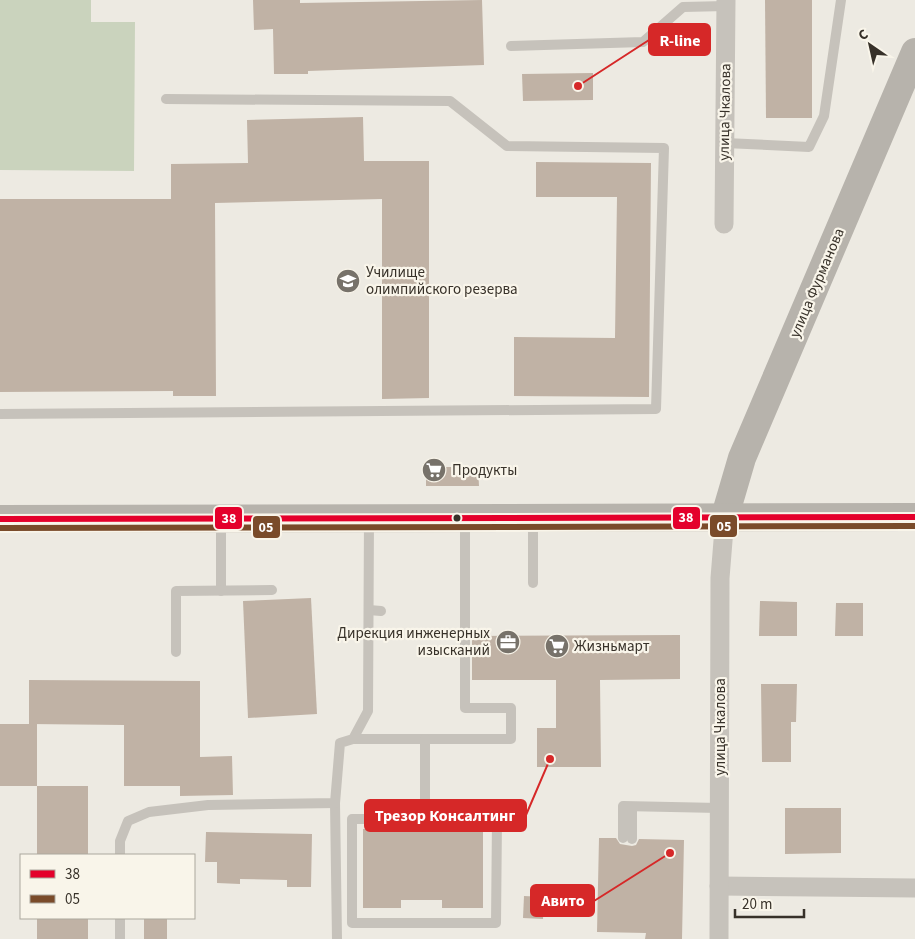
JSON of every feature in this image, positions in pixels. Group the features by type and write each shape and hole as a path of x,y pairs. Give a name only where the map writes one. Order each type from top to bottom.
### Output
{"street":[{"name":"улица Чкалова","path":"724,224 726,3"},
{"name":"улица Фурманова","path":"725,516 742,458 915,52"},
{"name":"улица Чкалова","path":"719,939 720,578 725,516"},
{"path":"0,519 915,517"},
{"path":"719,886 915,888"}],"lane":[{"path":"725,143 808,147 824,116 841,0"},
{"path":"511,46 644,42 683,7 726,3"},
{"path":"0,414 656,409 664,148 507,146 450,101 166,99"},
{"path":"353,739 368,711 370,517"},
{"path":"336,939 335,803 340,743 353,739 511,739 511,708 466,708 465,517"},
{"path":"533,517 533,583"},
{"path":"220,591 221,518"},
{"path":"176,652 176,591 272,590"},
{"path":"369,610 381,611"},
{"path":"425,739 425,819"},
{"path":"120,854 120,840 128,821 149,812 208,805 335,803"},
{"path":"627,838 632,806 719,808"},
{"path":"352,819 425,819 497,819 496,923 352,923 352,819"},
{"path":"120,919 120,939"}],"green space":[{"path":"0,0 91,0 91,22 135,22 134,171 0,170"}],"building":[{"path":"253,0 300,0 300,3 482,0 484,65 308,71 308,74 274,74 273,29 254,30"},
{"path":"765,0 812,0 812,118 766,118"},
{"path":"593,73 593,100 523,101 522,74"},
{"path":"363,117 364,161 429,161 429,398 382,399 382,199 215,203 216,396 173,396 173,391 0,392 0,199 171,199 171,164 248,163 247,120"},
{"path":"536,162 651,163 649,397 514,396 514,337 615,338 617,197 536,197"},
{"path":"426,467 478,467 479,486 426,486"},
{"path":"311,598 317,714 248,718 243,601"},
{"path":"760,601 797,602 797,636 759,636"},
{"path":"836,603 863,603 863,636 835,636"},
{"path":"680,635 680,679 600,680 601,767 537,767 537,728 556,728 556,680 472,680 472,636"},
{"path":"29,680 200,681 200,757 232,756 233,795 180,796 180,786 124,786 124,725 29,724"},
{"path":"761,684 797,684 796,722 791,722 791,762 762,762"},
{"path":"0,724 37,724 37,786 0,786"},
{"path":"37,786 88,786 88,854 37,854"},
{"path":"785,808 841,808 841,853 785,854"},
{"path":"363,829 483,829 483,908 442,908 442,900 401,900 401,908 363,908"},
{"path":"206,832 312,834 311,887 287,887 287,880 240,879 240,884 217,883 217,862 205,862"},
{"path":"599,838 616,838 620,844 632,846 636,845 639,839 684,840 682,939 645,939 646,933 597,932"},
{"path":"524,896 544,897 543,919 523,918"},
{"path":"37,919 88,919 88,939 37,939"},
{"path":"144,919 167,919 167,939 144,939"}],"transit line":[{"name":"38","path":"0,519 915,517"},
{"name":"05","path":"0,528 915,526"}],"place":[{"name":"R-line","path":"578,86"},
{"name":"Училище олимпийского резерва","path":"348,281"},
{"name":"Продукты","path":"434,470"},
{"name":"Дирекция инженерных изысканий","path":"508,642"},
{"name":"Жизньмарт","path":"557,646"},
{"name":"Трезор Консалтинг","path":"550,759"},
{"name":"Авито","path":"670,853"}]}
